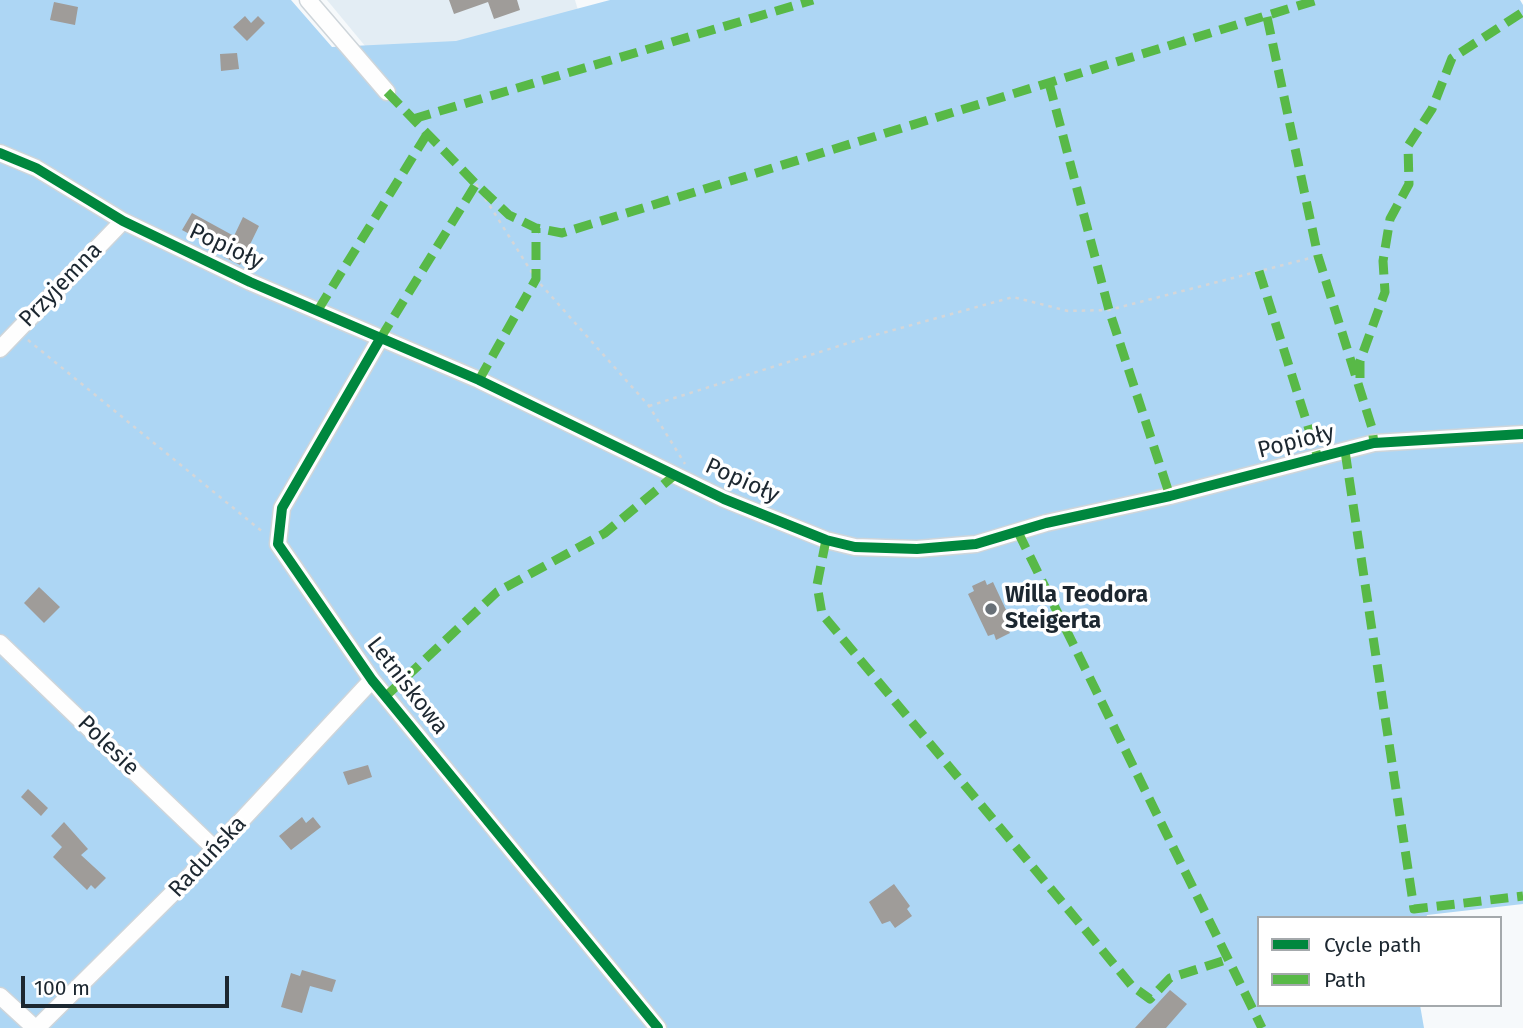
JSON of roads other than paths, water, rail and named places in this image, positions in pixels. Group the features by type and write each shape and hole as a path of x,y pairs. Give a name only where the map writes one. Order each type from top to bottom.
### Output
{"street":[{"path":"309,0 387,92"},
{"name":"Popioły","path":"0,153 36,168 123,221 250,282 479,380 724,499 826,540 855,547 934,548 986,542 1046,523 1170,496 1374,443 1523,434"},
{"name":"Przyjemna","path":"0,349 123,221"},
{"name":"Letniskowa","path":"380,339 282,508 278,544 372,680 659,1028"},
{"name":"Polesie","path":"0,643 215,849"},
{"name":"Raduńska","path":"36,1028 215,849 372,680"},
{"path":"0,996 36,1028"}],"place":[{"name":"Willa Teodora Steigerta","path":"991,609"}]}
